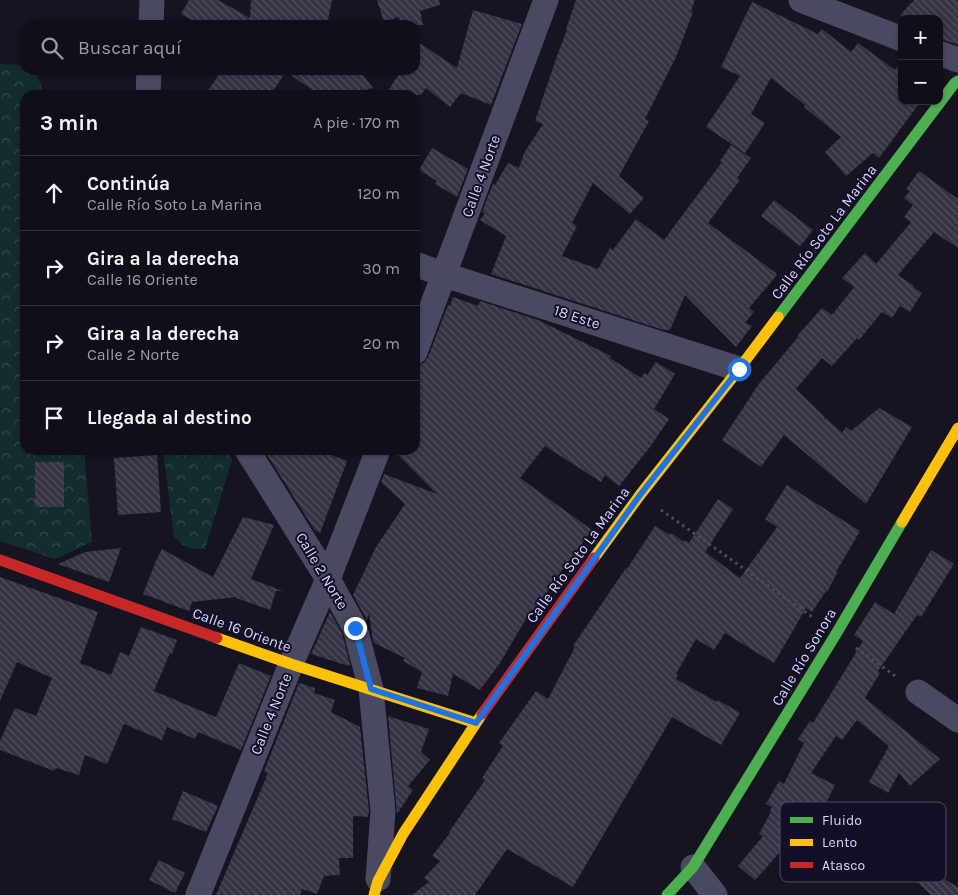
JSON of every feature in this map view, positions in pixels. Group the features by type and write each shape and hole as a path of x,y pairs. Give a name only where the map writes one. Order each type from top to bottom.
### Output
{"main road":[{"name":"Calle Río Soto La Marina","path":"376,888 403,834 476,723 640,495 739,369 958,81"},
{"name":"Calle Río Sonora","path":"667,895 693,867 836,634 958,428"},
{"name":"Calle 16 Oriente","path":"0,560 291,664 476,723"}],"street":[{"path":"151,20 152,0"},
{"name":"Calle 4 Norte","path":"420,339 546,0"},
{"path":"800,0 898,37"},
{"path":"943,54 958,60"},
{"path":"148,90 149,75"},
{"name":"18 Este","path":"420,266 739,369"},
{"name":"Calle 2 Norte","path":"250,455 328,579 355,628 371,689 383,811 376,888"},
{"name":"Calle 4 Norte","path":"198,895 291,664 328,579 376,455"},
{"path":"918,692 958,720"},
{"path":"693,867 715,895"}],"path":[{"path":"640,495 918,692"}],"green space":[{"path":"0,64 20,65 20,75 38,75 42,90 20,90 20,455 84,455 92,542 55,559 0,541"},
{"path":"164,455 230,455 232,460 205,549 188,547 174,537"}],"building":[{"path":"189,0 218,0 250,18 251,0 332,0 328,20 192,20 181,14"},
{"path":"377,0 439,0 440,5 420,11 423,25 420,25 420,20 400,20 399,17 383,20"},
{"path":"576,0 695,0 691,11 693,12 676,57 645,119 649,121 619,176 644,198 630,214 593,183 572,223 577,226 562,256 598,269 610,248 613,250 636,219 664,240 722,162 720,161 731,145 751,158 737,178 740,180 708,223 777,275 749,308 754,312 745,323 752,326 736,347 685,295 670,330 663,330 491,274 506,236 480,220 485,213 482,212 493,184 495,185 508,163 519,168 524,153 543,124 535,121"},
{"path":"914,0 958,0 958,45 943,40 943,15 900,15"},
{"path":"752,2 818,34 822,29 851,52 858,43 895,70 898,66 898,105 918,105 879,158 873,153 846,176 825,152 841,137 771,78 751,114 765,123 745,153 706,127 740,76 721,67"},
{"path":"473,10 522,24 491,105 461,93 450,107 426,88 421,95 420,90 388,90 399,75 420,75 420,43 457,68"},
{"path":"219,75 284,75 273,90 208,90"},
{"path":"290,75 363,75 373,88 366,90 313,90"},
{"path":"432,148 468,169 457,197 435,184 437,181 420,171"},
{"path":"919,171 958,199 958,248 934,232 898,275 922,293 910,312 900,306 892,318 882,312 859,340 857,338 832,366 822,358 796,389 825,417 823,421 826,418 842,433 846,427 851,431 879,408 912,427 866,504 784,435 761,467 722,440 758,385 797,336 822,308 832,315 854,287 842,278 865,253 876,264 911,222 904,217 913,205 904,198 910,191 906,189"},
{"path":"774,200 813,230 800,246 761,216"},
{"path":"453,297 478,306 480,301 538,320 611,356 610,358 641,378 644,373 647,375 656,362 675,374 654,409 669,419 650,447 619,486 605,475 601,482 545,446 520,478 592,530 529,619 527,617 500,663 480,690 453,674 448,696 417,688 422,672 403,661 405,658 374,643 369,613 367,620 353,595 376,547 405,504 381,482 384,474 437,494 398,455 420,455 420,364 424,363 428,357 448,305 450,306"},
{"path":"157,455 161,512 118,515 114,458"},
{"path":"267,455 331,455 347,461 320,533 314,529"},
{"path":"35,462 64,462 64,507 35,507"},
{"path":"787,485 860,531 836,572 827,592 812,612 806,608 774,663 725,633 714,650 696,639 676,674 678,675 676,679 740,713 721,745 672,717 573,887 507,849 475,895 412,895 429,882 424,878 440,861 432,856 450,833 485,780 482,778 503,746 499,743 536,691 548,699 575,647 573,646 655,526 689,543 718,499 733,509 705,552 740,578 777,527 765,519"},
{"path":"243,517 274,525 251,579 283,591 276,591 270,610 237,597 192,602 189,611 143,594 162,549 213,577"},
{"path":"121,548 109,582 58,564 85,552"},
{"path":"931,550 954,564 921,617 917,615 878,671 880,673 865,698 940,759 910,786 899,773 888,793 869,782 889,746 857,720 842,740 836,736 811,773 835,785 826,802 780,802 780,852 755,880 738,866 763,836 759,834 772,807 766,804 779,781 784,784 804,743 798,739 810,721 813,723 863,641 854,635 875,602 894,614"},
{"path":"0,577 98,612 80,663 111,675 120,652 129,656 141,627 177,640 154,691 216,717 239,663 271,676 241,750 198,732 195,739 167,727 162,740 124,724 107,764 85,755 79,775 56,768 54,771 0,750 0,741 15,708 36,716 52,678 17,662 0,701"},
{"path":"330,612 342,633 349,666 311,654"},
{"path":"299,683 315,688 314,693 335,700 331,712 360,727 369,811 368,817 353,816 353,858 339,858 340,875 324,876 317,894 302,889 300,895 216,895 266,778 267,773 264,771"},
{"path":"388,716 429,729 421,752 430,760 408,786 413,790 397,814"},
{"path":"183,791 218,806 206,832 172,819"},
{"path":"159,860 185,873 175,893 149,880"},
{"path":"946,880 958,887 958,895 931,895 918,882 946,882"}],"traffic: fast":[{"path":"778,317 958,81"},
{"path":"667,895 693,867 836,634 902,522"}],"traffic: slow":[{"path":"594,558 640,495 778,317"},
{"path":"902,522 958,428"},
{"path":"217,638 291,664 476,723"},
{"path":"374,895 378,881 403,834 482,714"}],"traffic: jam":[{"path":"482,714 594,558"},
{"path":"0,560 217,638"}],"route":[{"path":"355,628 371,689 476,723 640,495 739,369"}]}
